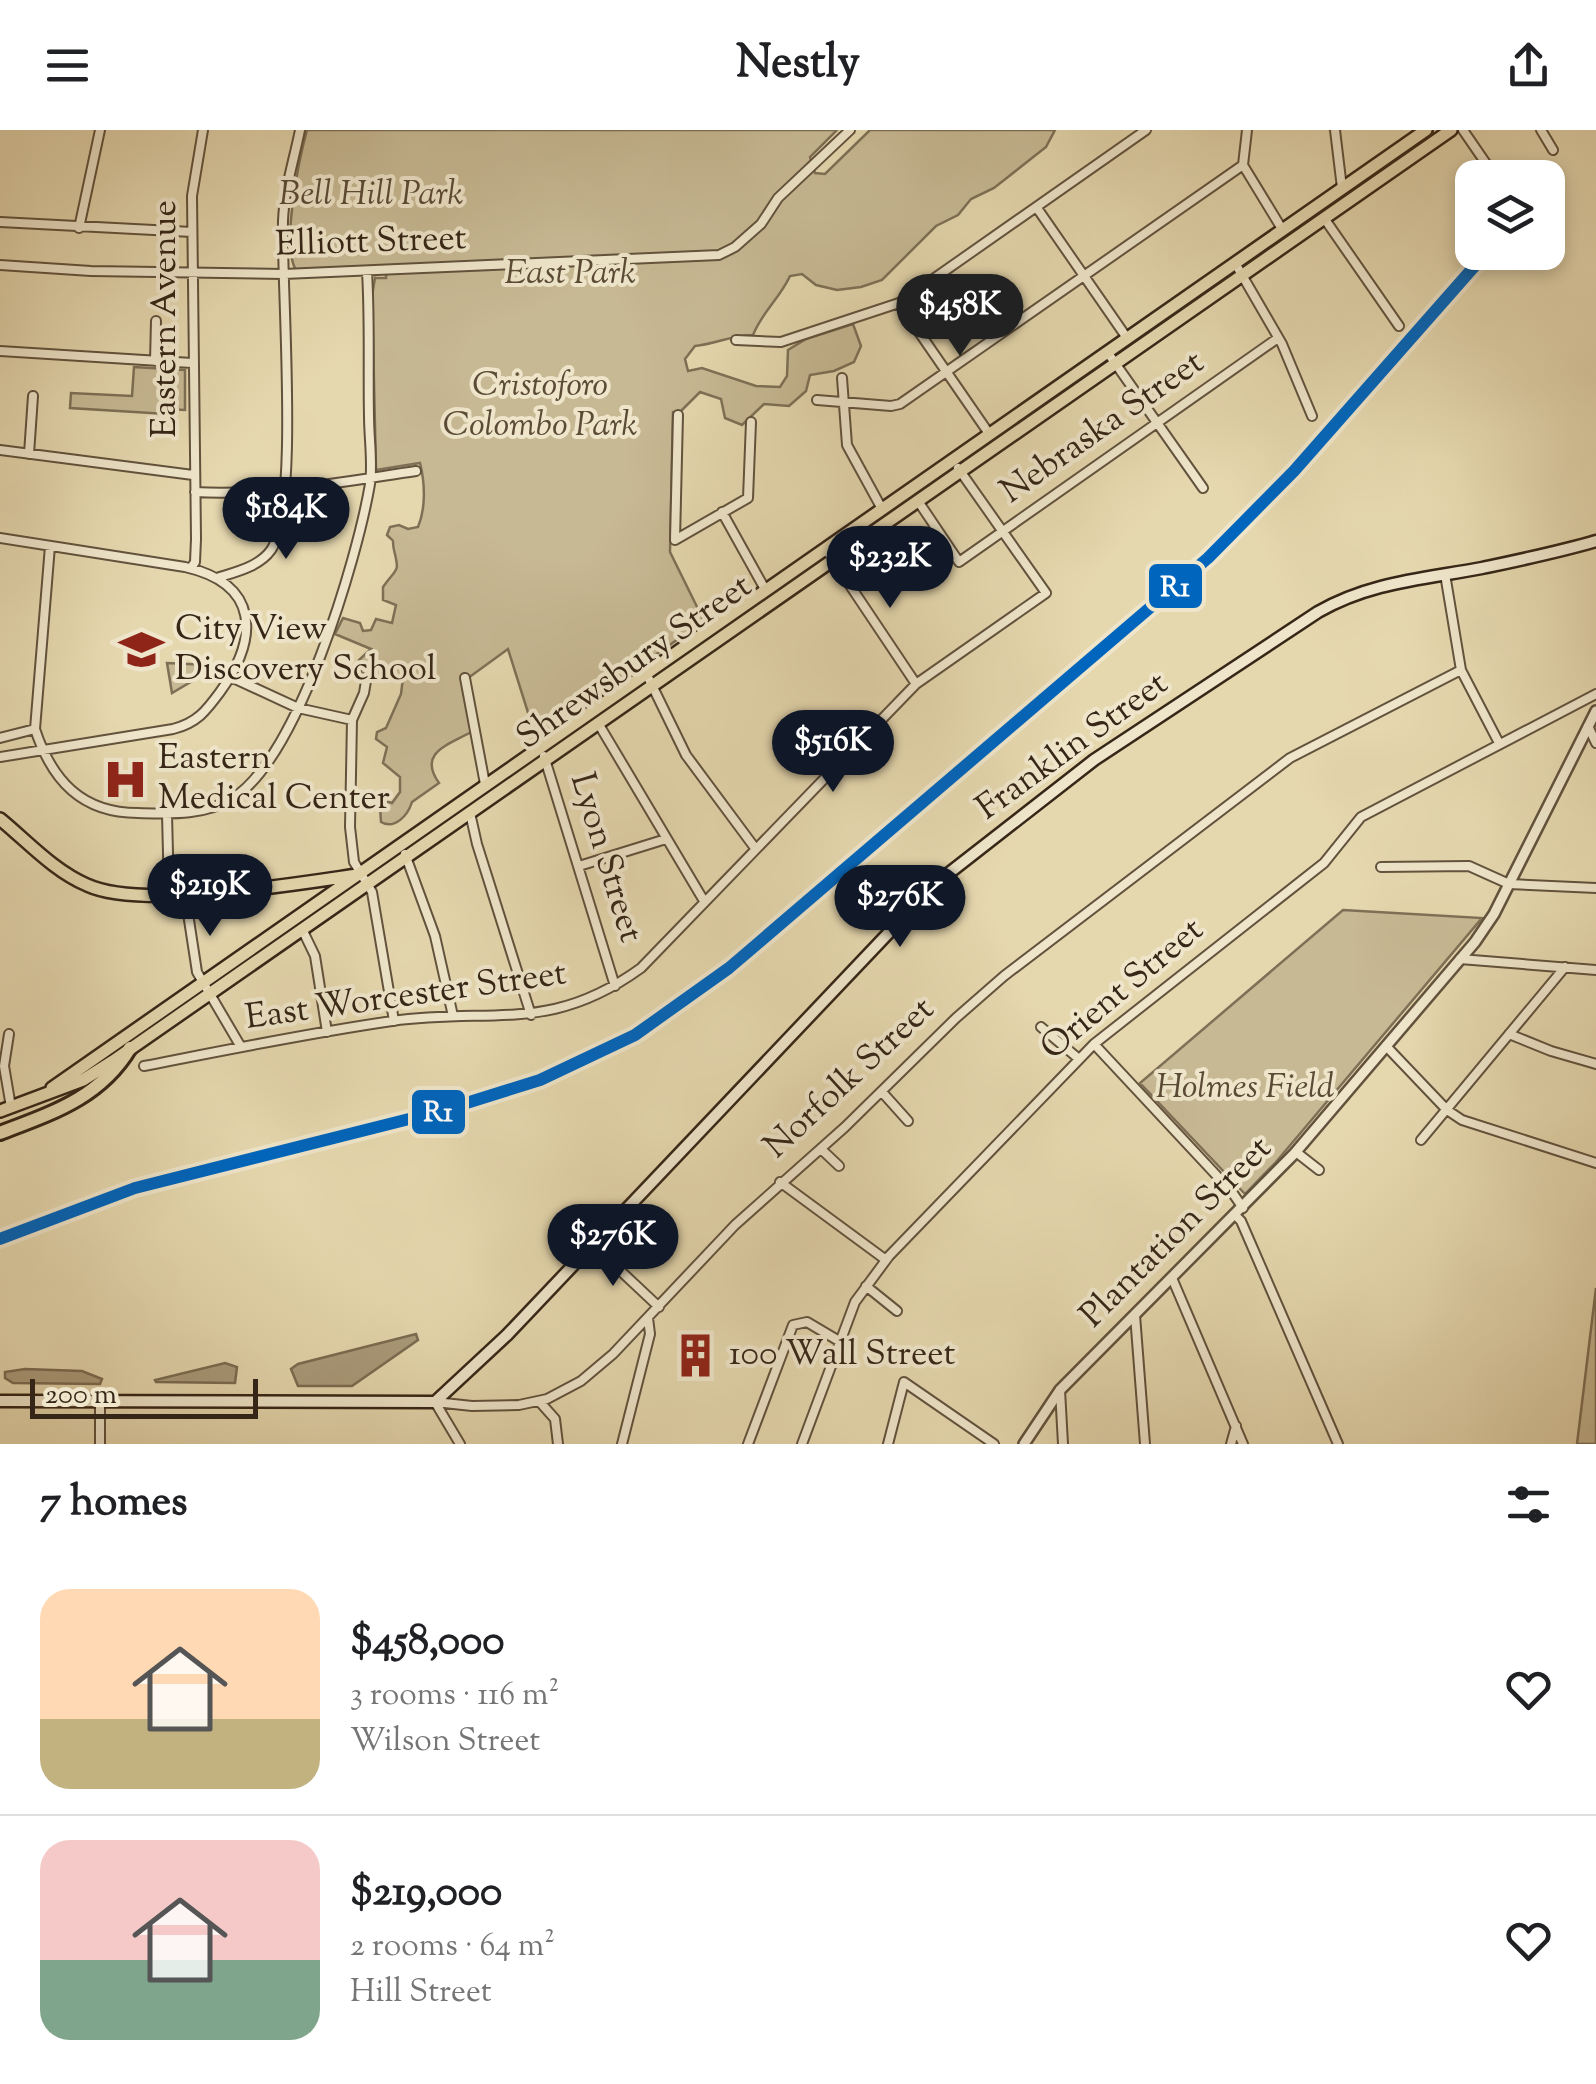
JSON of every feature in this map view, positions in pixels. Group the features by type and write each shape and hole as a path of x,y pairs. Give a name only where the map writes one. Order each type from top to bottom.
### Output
{"highway":[{"path":"0,1133 84,1097 118,1068 130,1048"}],"main road":[{"name":"Shrewsbury Street","path":"828,553 918,501 990,436 1112,358 1127,338 1324,218 1346,195 1426,130"},
{"name":"Shrewsbury Street","path":"44,1094 320,900 381,875 403,852 470,813 543,753 828,553 882,509 957,466 1112,358 1239,269 1282,230 1449,131"},
{"name":"Franklin Street","path":"435,1402 495,1348 930,888 1094,760 1318,612 1367,589 1518,561 1596,541"},
{"name":"Shrewsbury Street","path":"5,1109 82,1080 130,1048 302,929 485,784 598,723 649,679"},
{"path":"0,819 60,870 90,886 115,893 169,894 365,879"},
{"path":"316,881 320,900"},
{"path":"0,1401 435,1402"}],"street":[{"path":"79,228 100,130"},
{"name":"Eastern Avenue","path":"191,568 196,539 192,196 203,130"},
{"path":"217,578 254,565 272,550 282,522 285,203 300,130"},
{"name":"Elliott Street","path":"0,265 284,274 719,254 735,247 761,224 778,198 850,130"},
{"path":"1246,130 1243,164 1282,230"},
{"path":"1335,130 1346,195"},
{"path":"1463,130 1484,160"},
{"path":"1541,130 1553,150"},
{"path":"736,340 781,342 899,303 1142,131"},
{"path":"817,400 900,404 1243,164"},
{"path":"1037,208 1127,338"},
{"path":"1324,218 1400,326"},
{"path":"0,222 192,232"},
{"path":"1239,269 1278,338 1312,416"},
{"path":"50,546 36,729 42,748 74,794 88,804 118,812 168,814 212,808 254,783 278,750 329,634 371,478 367,272"},
{"path":"899,303 990,436"},
{"path":"155,361 156,321"},
{"name":"Nebraska Street","path":"918,501 959,562 1278,338"},
{"path":"0,352 192,363"},
{"path":"1112,358 1203,488"},
{"path":"842,378 846,445 882,509"},
{"path":"29,454 33,396"},
{"path":"678,415 676,540 748,498 752,422"},
{"path":"0,450 193,474"},
{"path":"957,466 1003,532"},
{"path":"195,492 284,490 416,471"},
{"path":"722,512 769,595"},
{"name":"East Worcester Street","path":"144,1066 394,1020 531,1015 586,1000 615,986 641,968 916,684 1046,593 1003,532"},
{"path":"0,538 191,568 217,578 236,596 247,628 244,654 230,677 202,716 187,725 0,757"},
{"path":"828,553 916,684"},
{"path":"1444,574 1461,670 1499,744"},
{"name":"Norfolk Street","path":"435,1402 499,1406 539,1401 581,1381 659,1308 780,1182 1004,976 1290,758 1461,670"},
{"path":"230,677 298,708 352,720"},
{"path":"465,678 485,784"},
{"path":"649,679 686,754 755,848"},
{"path":"366,681 352,720 350,826 354,862 373,898 394,1020"},
{"name":"Orient Street","path":"802,1444 840,1341 866,1286 886,1260 1094,1044 1324,864 1361,817 1596,694"},
{"name":"Plantation Street","path":"1024,1444 1060,1390 1296,1152 1484,930 1596,711"},
{"path":"598,723 704,902"},
{"path":"1588,726 1596,742"},
{"path":"0,738 36,729"},
{"name":"Lyon Street","path":"543,753 615,986"},
{"path":"470,813 531,1015"},
{"path":"168,814 169,894"},
{"path":"580,866 666,838"},
{"path":"403,852 436,936 453,1016"},
{"path":"1381,867 1469,866 1509,884 1596,888"},
{"path":"184,893 197,972 241,1047"},
{"path":"302,929 315,956 326,1032"},
{"path":"1460,960 1596,970"},
{"path":"1421,1140 1564,967"},
{"path":"1041,1026 1079,1059"},
{"path":"5,1109 4,1066 9,1034"},
{"path":"1509,1034 1596,1064"},
{"path":"1094,1044 1232,1192 1338,1444"},
{"path":"1386,1046 1446,1109 1477,1128 1596,1163"},
{"path":"882,1092 908,1121"},
{"path":"820,1149 839,1166"},
{"path":"1296,1152 1318,1170"},
{"path":"780,1182 886,1260"},
{"path":"593,1245 659,1308"},
{"path":"1172,1278 1243,1444"},
{"path":"866,1286 896,1310"},
{"path":"1135,1315 1145,1444"},
{"path":"622,1444 650,1334 648,1318"},
{"path":"748,1444 791,1330 806,1322 840,1341"},
{"path":"888,1444 904,1382 994,1444"},
{"path":"1060,1390 1063,1444"},
{"path":"539,1401 555,1419 558,1444"},
{"path":"100,1402 100,1444"},
{"path":"435,1402 460,1444"},
{"path":"1232,1444 1236,1426"}],"green space":[{"name":"East Park","path":"307,130 837,130 810,157 815,173 825,174 870,130 1055,130 1046,147 994,188 971,199 958,215 936,226 882,280 837,290 816,285 802,274 790,276 753,335 695,346 685,359 688,371 702,368 756,386 780,387 787,376 788,350 806,339 853,324 861,346 854,362 810,375 806,391 789,406 764,404 742,425 725,418 721,399 700,392 681,411 673,412 670,552 704,621 536,738 508,649 464,681 473,731 446,745 434,757 433,772 439,783 412,802 396,823 386,824 381,822 380,806 385,801 392,803 400,792 400,777 383,763 387,747 376,739 377,732 386,728 401,694 403,678 369,677 361,672 359,660 371,649 335,634 343,618 360,623 363,631 371,630 376,619 392,623 396,605 383,600 383,587 397,563 393,541 387,535 390,527 418,527 423,479 420,463 376,470 372,295 375,278 386,278 386,273 370,276 351,270 296,270 292,258 293,202"},
{"path":"134,367 185,370 185,410 166,409 166,414 70,408 71,393 132,396"},
{"path":"167,663 208,665 199,677 172,693"},
{"name":"Holmes Field","path":"1343,910 1482,918 1245,1194 1140,1083"},
{"path":"1596,1288 1596,1444 1577,1444"}],"shaded area":[{"path":"416,1334 418,1340 352,1386 298,1386 291,1369 298,1364"},
{"path":"225,1363 237,1367 235,1383 155,1380"},
{"path":"82,1371 102,1379 100,1384 13,1383 5,1378 5,1372"}],"railway":[{"path":"0,1239 135,1188 494,1096 610,1048 657,1021 729,968 1114,641"}],"transit line":[{"name":"R1","path":"0,1239 135,1188 441,1111 540,1080 635,1035 729,968 1208,558 1294,471 1471,270"}],"place":[{"name":"City View Discovery School","path":"142,650"},
{"name":"Eastern Medical Center","path":"125,779"},
{"name":"100 Wall Street","path":"696,1355"}],"park label":[{"name":"Bell Hill Park","path":"371,195"},
{"name":"Cristoforo Colombo Park","path":"540,406"}]}
